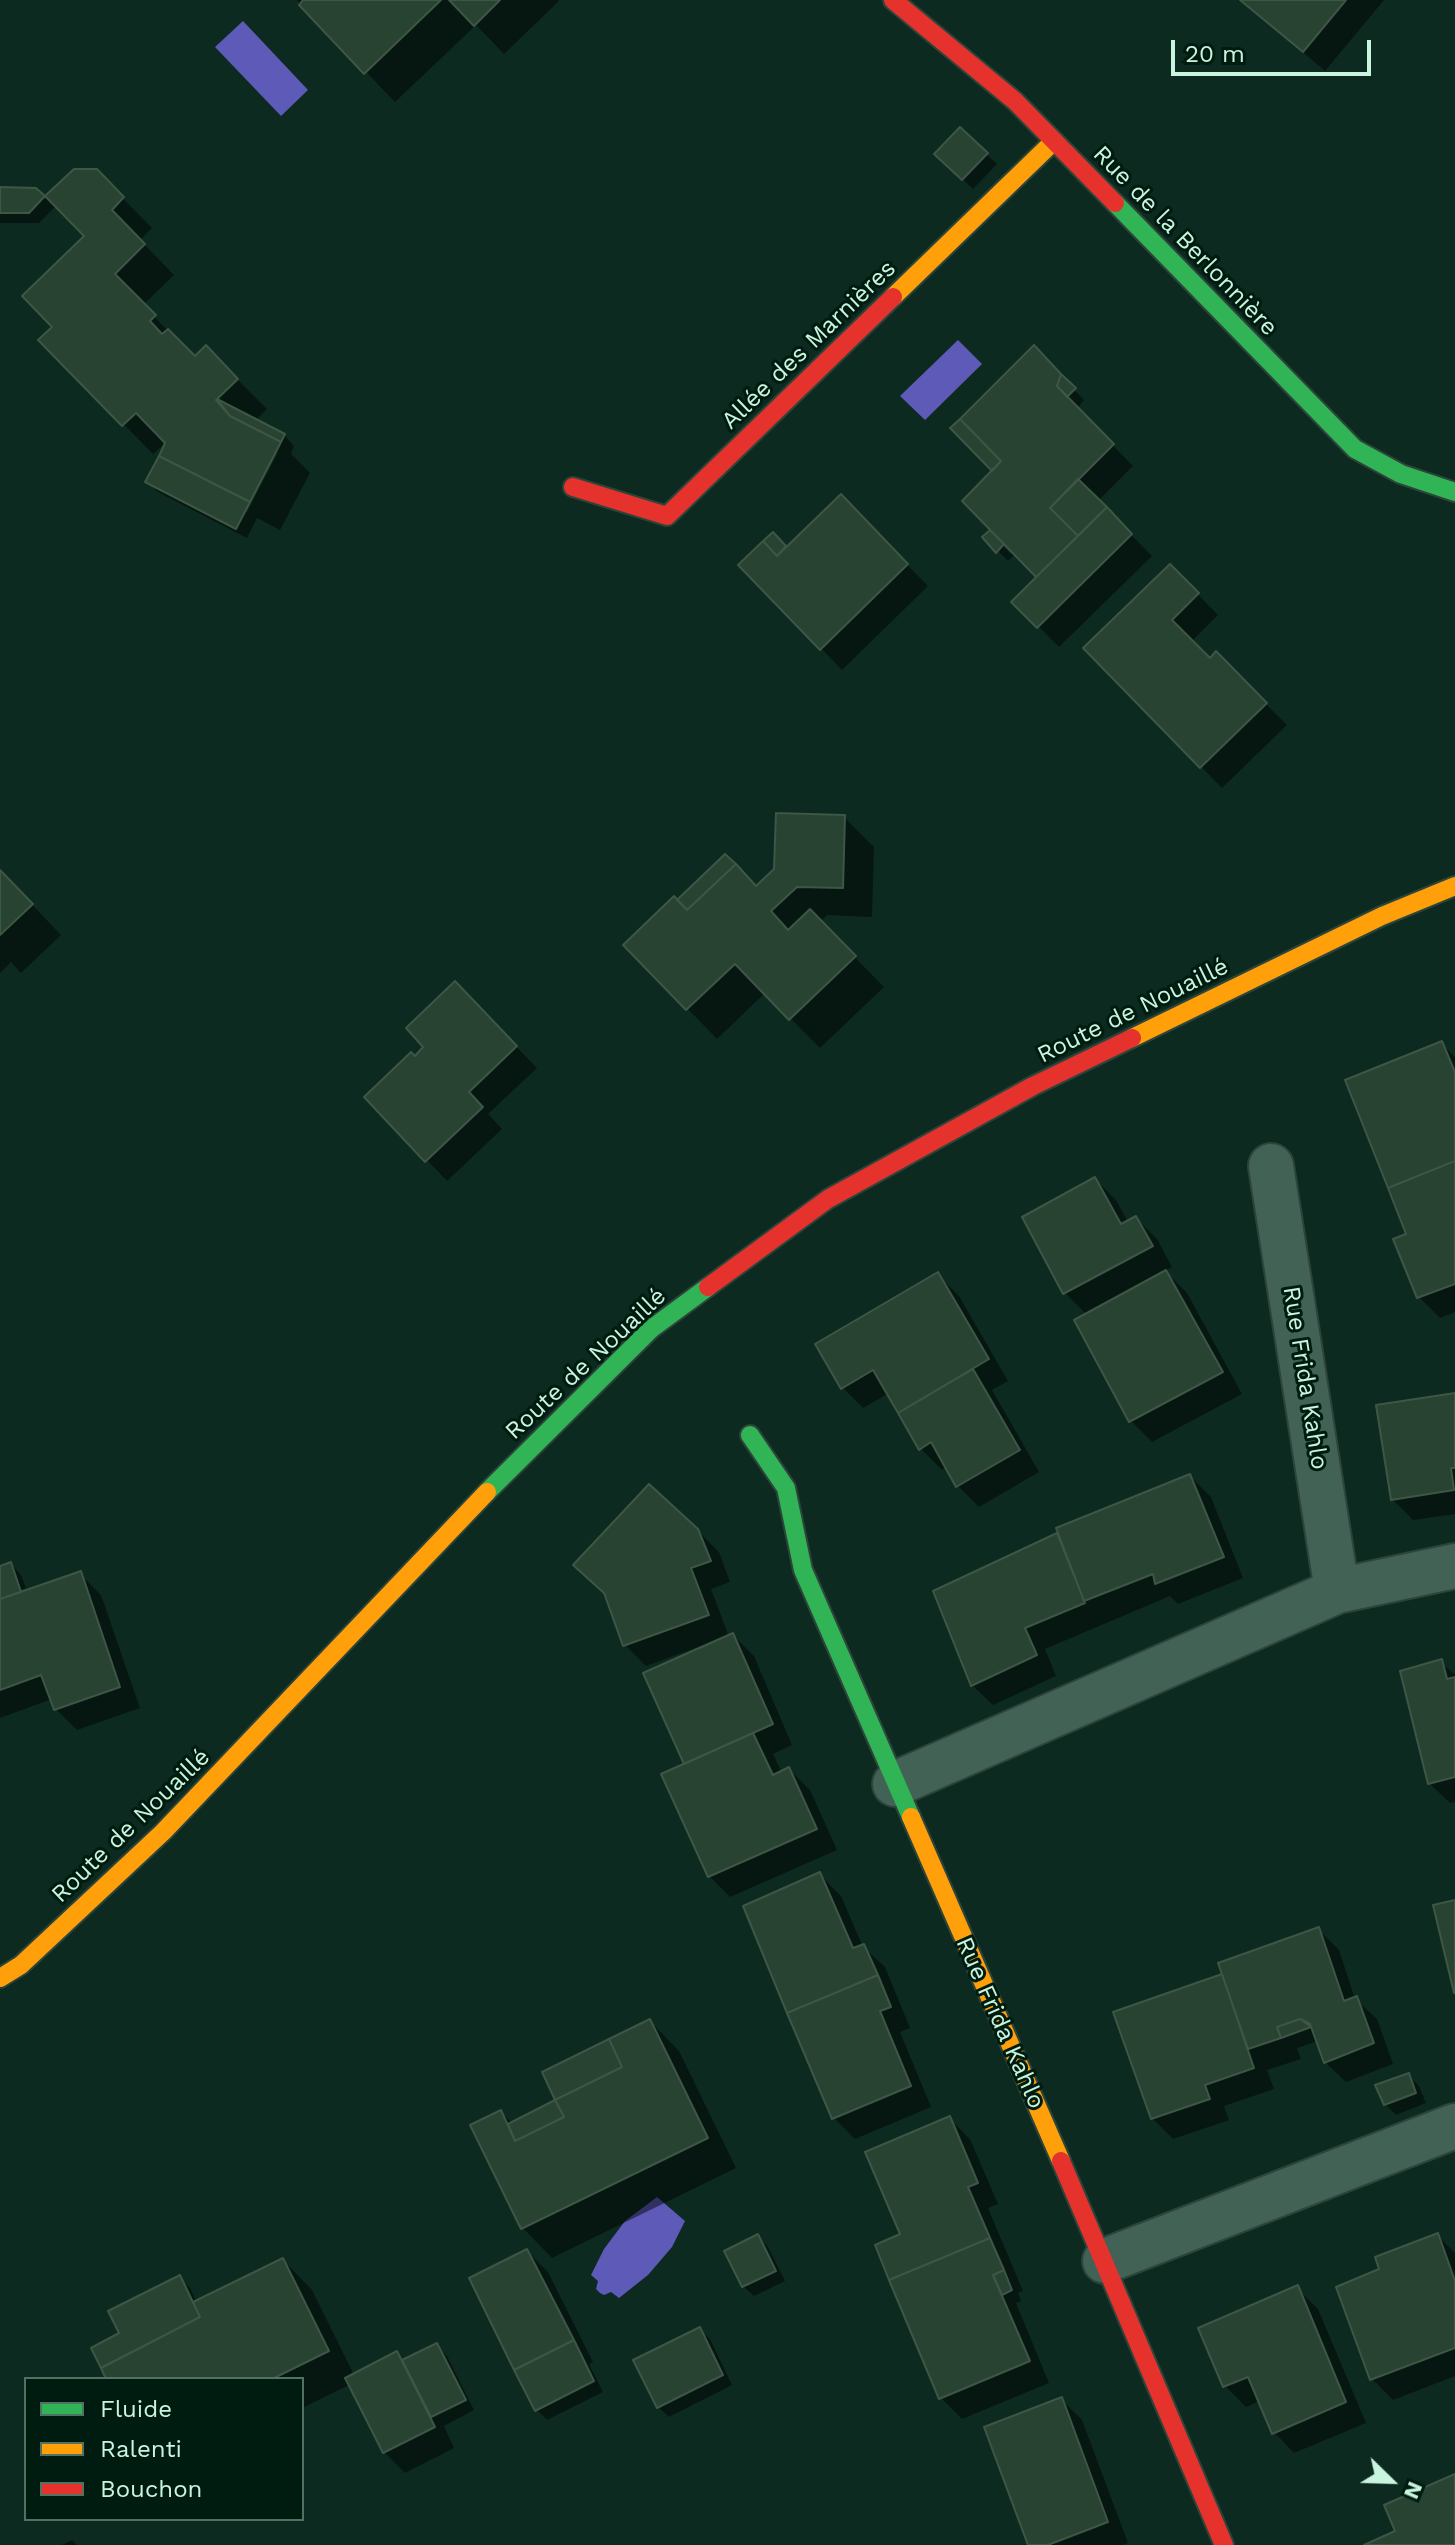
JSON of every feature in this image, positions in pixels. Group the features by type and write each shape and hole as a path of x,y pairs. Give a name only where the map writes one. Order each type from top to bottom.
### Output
{"street":[{"name":"Rue de la Berlonnière","path":"893,0 1015,101 1355,449 1401,474 1455,492"},
{"name":"Allée des Marnières","path":"573,487 667,516 1054,141"},
{"name":"Route de Nouaillé","path":"0,1978 21,1965 163,1832 477,1502 651,1329 828,1199 896,1161 1033,1086 1368,923 1455,886"},
{"name":"Rue Frida Kahlo","path":"1271,1166 1337,1591"},
{"name":"Rue Frida Kahlo","path":"750,1435 786,1488 803,1570 1105,2261 1224,2545"},
{"path":"895,1784 1337,1591 1455,1566"},
{"path":"1105,2261 1455,2126"}],"shaded area":[{"path":"243,21 308,90 281,116 215,47"},
{"path":"958,340 982,364 925,420 900,396"},
{"path":"657,2197 685,2221 672,2247 648,2275 619,2298 611,2292 600,2293 596,2289 598,2281 591,2275 604,2249 625,2221"}],"building":[{"path":"303,0 441,0 364,74 299,5"},
{"path":"449,0 500,0 474,26"},
{"path":"1240,0 1346,0 1303,52"},
{"path":"960,127 988,153 962,180 934,154"},
{"path":"74,169 97,169 124,197 112,210 145,244 115,274 156,315 150,321 162,334 168,329 195,356 206,345 238,379 216,400 230,416 281,442 250,502 159,456 165,443 136,413 122,426 38,340 52,327 22,296 84,236 45,196"},
{"path":"0,187 36,188 45,196 29,213 0,213"},
{"path":"1034,345 1061,374 1057,386 1114,444 1050,508 1078,536 1036,577 962,501 1001,461 960,419"},
{"path":"1061,374 1076,388 1067,397 1057,386"},
{"path":"217,399 285,434 281,442 230,416"},
{"path":"960,419 1001,461 992,471 950,428"},
{"path":"159,456 250,502 236,529 145,482"},
{"path":"1078,479 1107,507 1078,536 1050,508"},
{"path":"841,494 908,564 820,650 738,565 763,541 777,556"},
{"path":"1107,507 1132,534 1037,628 1011,602"},
{"path":"990,530 1004,544 996,553 982,537"},
{"path":"773,532 786,546 777,556 763,541"},
{"path":"1170,564 1199,593 1172,620 1210,658 1216,651 1267,703 1200,768 1083,648"},
{"path":"776,813 845,815 843,888 797,887 771,911 788,930 810,909 856,956 789,1020 735,964 686,1010 623,945 674,896 687,910 736,864 756,886 774,869"},
{"path":"725,854 736,864 687,910 677,900"},
{"path":"0,870 33,904 0,935"},
{"path":"455,981 517,1046 469,1092 483,1107 425,1162 364,1097 411,1052 415,1056 423,1047 406,1028"},
{"path":"1442,1041 1455,1072 1455,1161 1388,1188 1345,1080"},
{"path":"1455,1161 1455,1284 1417,1298 1393,1239 1406,1234 1388,1188"},
{"path":"1095,1177 1121,1224 1136,1216 1153,1246 1063,1294 1022,1217"},
{"path":"1166,1270 1223,1372 1129,1422 1074,1320"},
{"path":"938,1272 989,1359 898,1413 873,1370 841,1389 815,1344"},
{"path":"973,1369 1020,1450 956,1487 931,1442 919,1450 898,1413"},
{"path":"1455,1393 1455,1468 1451,1468 1454,1490 1391,1500 1376,1405"},
{"path":"1190,1474 1224,1557 1155,1584 1153,1574 1084,1601 1056,1528"},
{"path":"649,1484 698,1529 711,1561 691,1568 709,1615 623,1646 604,1593 573,1565"},
{"path":"1057,1533 1085,1603 1025,1628 1037,1655 971,1686 933,1591"},
{"path":"11,1562 21,1592 0,1599 0,1566"},
{"path":"81,1571 120,1687 54,1710 41,1675 0,1690 0,1599"},
{"path":"733,1633 773,1724 684,1764 643,1673"},
{"path":"1442,1659 1447,1679 1455,1677 1455,1777 1428,1784 1400,1671"},
{"path":"753,1733 773,1775 789,1767 817,1829 708,1877 661,1774"},
{"path":"820,1872 853,1948 864,1944 878,1975 787,2013 743,1906"},
{"path":"1455,1900 1455,1993 1454,1993 1433,1905"},
{"path":"1319,1927 1344,2001 1357,1996 1374,2043 1324,2063 1310,2024 1300,2019 1277,2027 1281,2038 1248,2049 1218,1963"},
{"path":"1222,1974 1254,2068 1205,2085 1210,2099 1151,2119 1113,2012"},
{"path":"878,1975 891,2007 880,2011 911,2086 832,2119 787,2013"},
{"path":"650,2019 708,2138 521,2229 470,2125 501,2110 515,2141 564,2117 555,2100 622,2067 609,2039"},
{"path":"1300,2019 1311,2027 1281,2038 1277,2027"},
{"path":"609,2039 622,2067 555,2100 542,2072"},
{"path":"1409,2073 1416,2093 1384,2105 1375,2085"},
{"path":"555,2100 564,2117 515,2141 508,2124"},
{"path":"950,2116 978,2183 968,2187 990,2238 889,2280 875,2245 900,2234 865,2152"},
{"path":"1438,2233 1455,2281 1455,2348 1370,2380 1336,2287 1379,2269 1375,2257"},
{"path":"758,2234 776,2271 742,2287 724,2251"},
{"path":"990,2238 1004,2270 993,2275 1030,2361 939,2399 889,2280"},
{"path":"527,2249 574,2340 514,2370 469,2278"},
{"path":"283,2258 329,2351 276,2377 105,2377 101,2368 200,2317 193,2302"},
{"path":"1004,2270 1012,2290 1002,2295 993,2275"},
{"path":"180,2275 200,2317 101,2368 91,2348 119,2333 108,2311"},
{"path":"1298,2285 1346,2402 1272,2434 1248,2377 1223,2387 1198,2328"},
{"path":"700,2327 723,2375 657,2408 633,2360"},
{"path":"574,2340 594,2381 535,2411 514,2370"},
{"path":"437,2343 466,2400 431,2417 402,2360"},
{"path":"397,2351 435,2427 383,2453 345,2378"},
{"path":"1062,2397 1108,2522 1048,2545 1028,2545 984,2427"},
{"path":"1455,2474 1455,2545 1364,2545 1395,2531 1384,2505"}],"traffic: fast":[{"path":"1115,203 1355,449 1401,474 1455,492"},
{"path":"487,1492 651,1329 708,1287"},
{"path":"750,1435 786,1488 803,1570 911,1817"}],"traffic: slow":[{"path":"893,297 1054,141"},
{"path":"1132,1038 1382,916 1455,886"},
{"path":"0,1978 21,1965 163,1832 487,1492"},
{"path":"911,1817 1061,2161"}],"traffic: jam":[{"path":"893,0 1015,101 1115,203"},
{"path":"573,487 667,516 893,297"},
{"path":"708,1287 828,1199 1033,1086 1132,1038"},
{"path":"1061,2161 1224,2545"}]}
